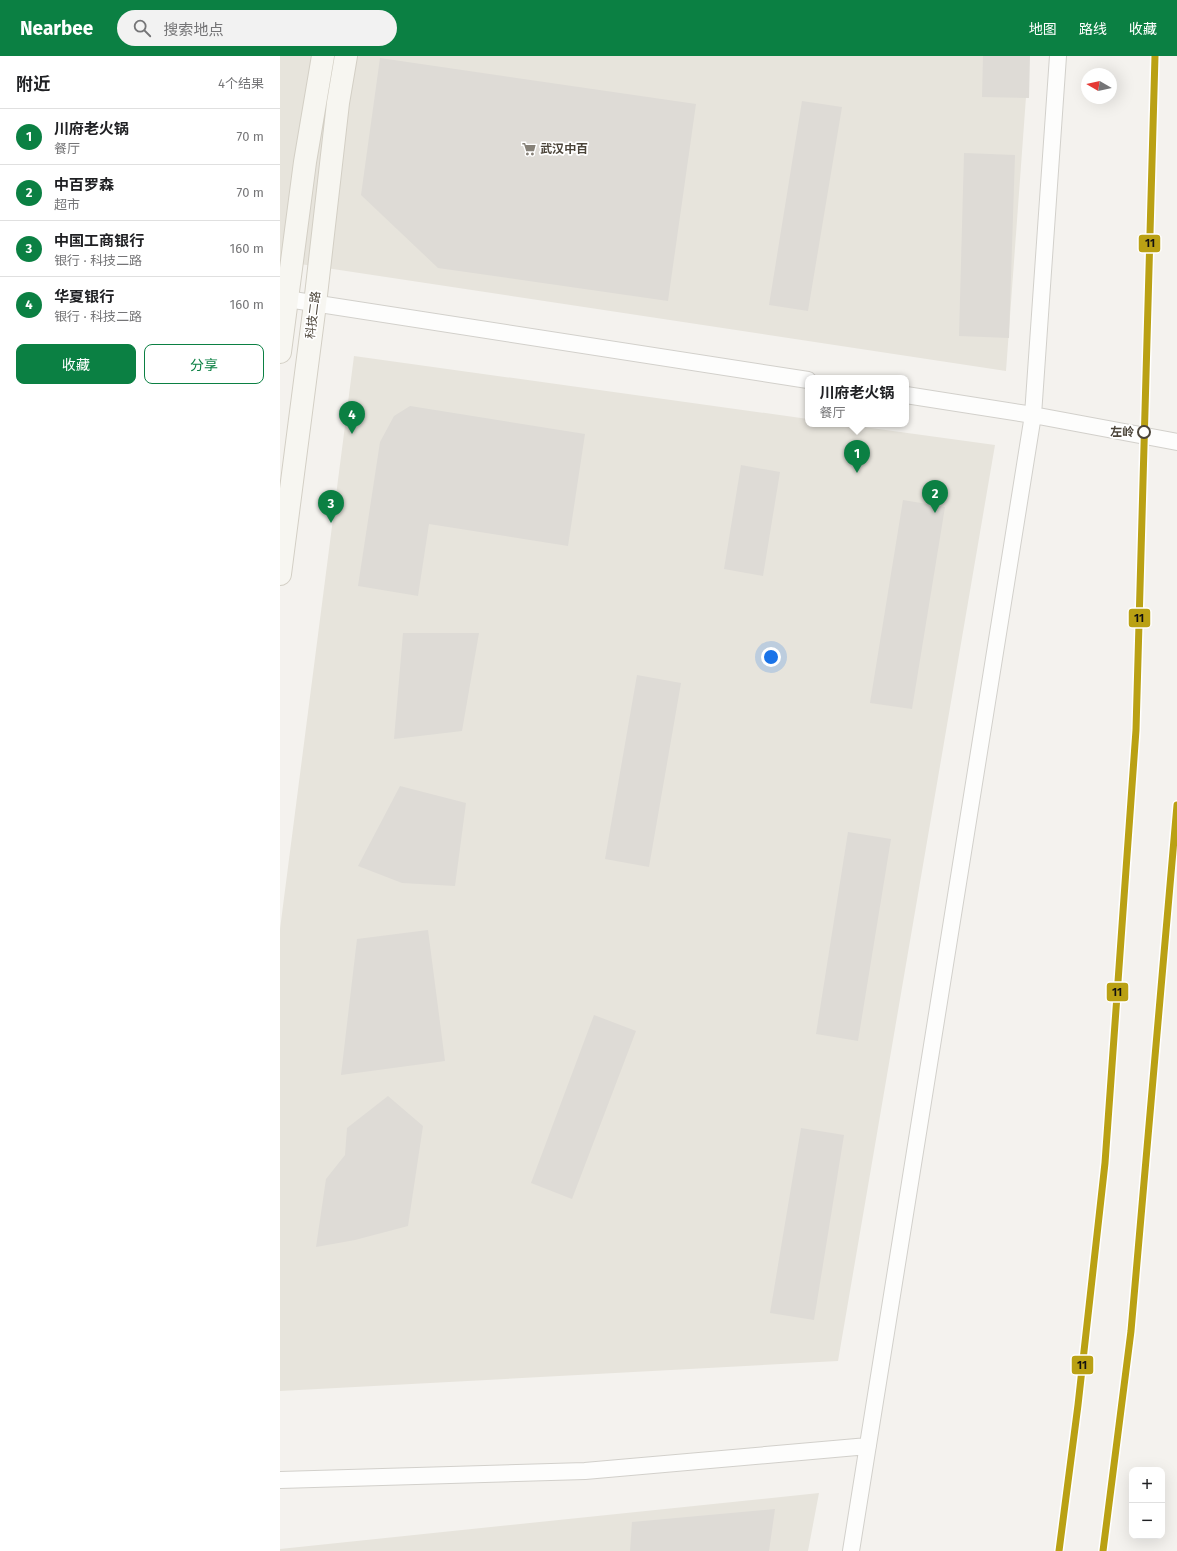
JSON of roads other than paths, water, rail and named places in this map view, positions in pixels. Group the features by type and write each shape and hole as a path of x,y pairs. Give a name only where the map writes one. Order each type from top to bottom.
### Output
{"street":[{"path":"280,352 283,298 323,56"},
{"name":"科技二路","path":"280,574 315,304 338,103 346,56"},
{"path":"851,1551 1033,415 1058,56"},
{"path":"283,298 805,380"},
{"path":"909,395 1033,415 1177,442"},
{"path":"280,1480 585,1471 868,1446"}],"place":[{"name":"武汉中百","path":"529,149"},
{"name":"左岭","path":"1144,432"},
{"name":"华夏银行","path":"352,434"},
{"name":"川府老火锅","path":"857,473"},
{"name":"中百罗森","path":"935,513"},
{"name":"中国工商银行","path":"331,523"}]}
